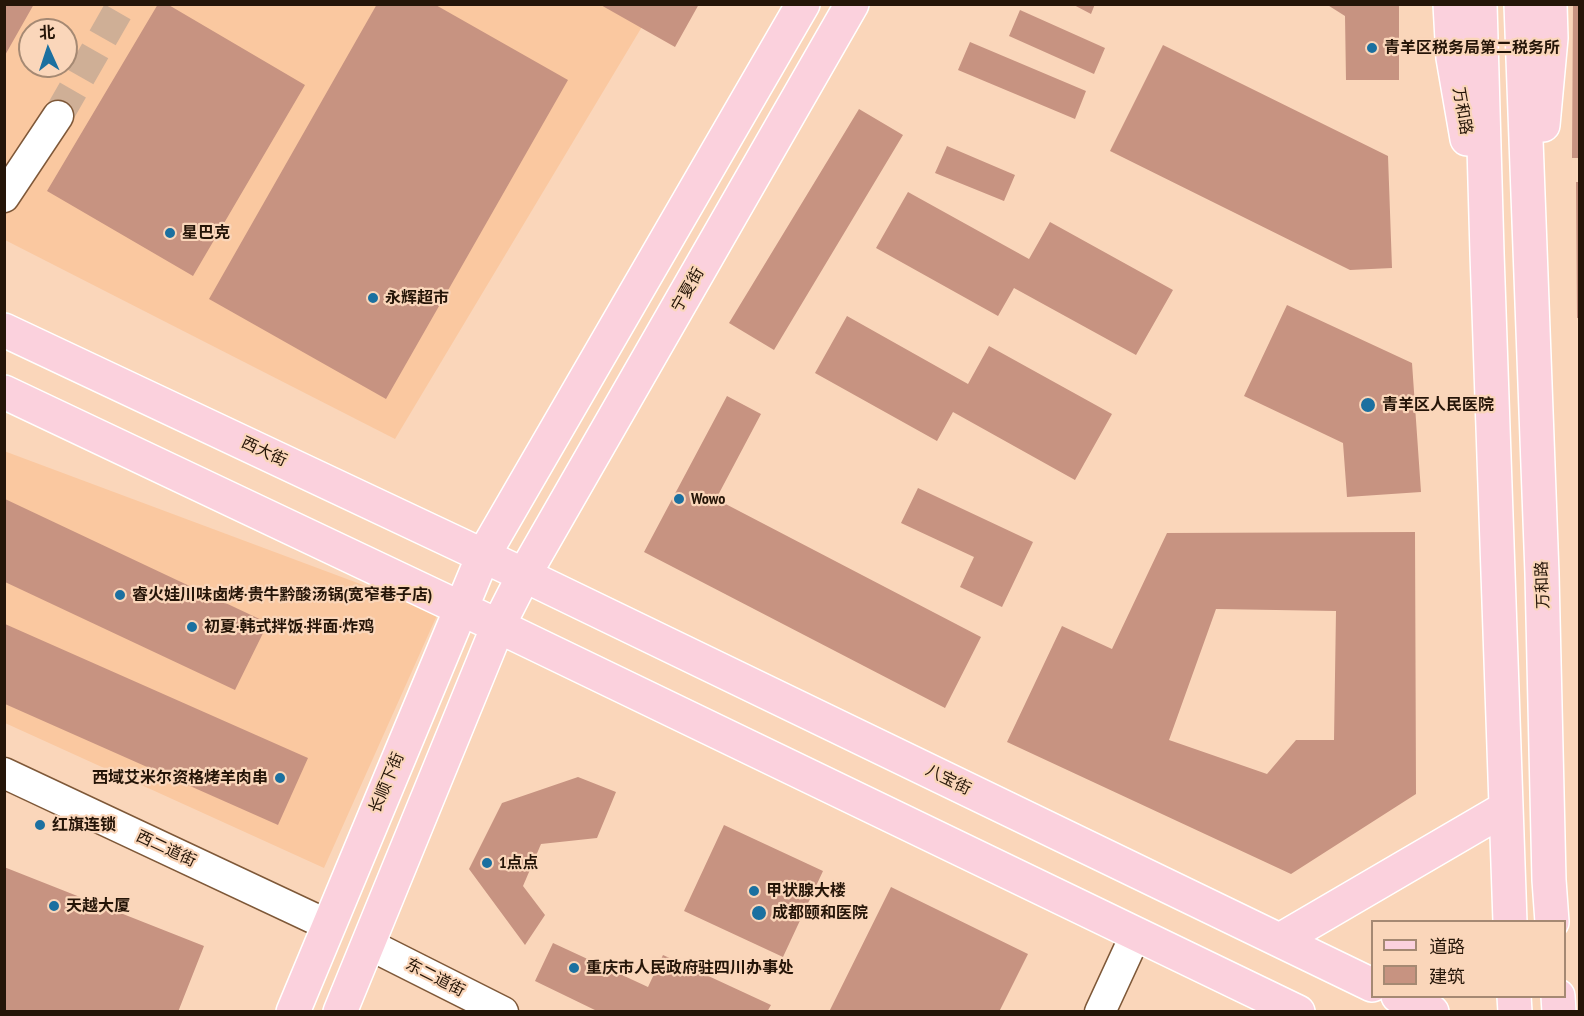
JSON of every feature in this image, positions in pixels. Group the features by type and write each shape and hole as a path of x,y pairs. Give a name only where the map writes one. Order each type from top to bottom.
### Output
{"main road":[{"path":"483,556 802,4"},
{"name":"宁夏街","path":"524,575 852,4"},
{"name":"万和路","path":"1450,4 1453,58 1486,253"},
{"name":"万和路","path":"1480,4 1486,253 1510,920"},
{"name":"万和路","path":"1521,4 1552,920"},
{"name":"万和路","path":"1530,249 1551,38 1550,4"},
{"name":"西大街","path":"4,330 524,575"},
{"path":"4,392 498,626 1298,1011"},
{"name":"长顺下街","path":"293,1011 483,556"},
{"path":"340,1011 498,626 524,575"},
{"name":"八宝街","path":"524,575 1371,985"},
{"path":"1280,940 1506,808"},
{"path":"1403,998 1432,1011"}],"street":[{"path":"4,197 58,116"},
{"name":"西二道街","path":"4,773 328,925"},
{"path":"1100,1011 1136,934"},
{"name":"东二道街","path":"368,944 503,1011"}],"shaded area":[{"path":"4,5 655,5 395,439 5,240"},
{"path":"4,451 438,613 324,868 5,723"}],"building":[{"path":"4,4 34,4 26,18 18,18 18,32 4,57"},
{"path":"158,4 167,4 305,85 193,276 47,191"},
{"path":"377,4 434,4 568,80 386,399 209,299"},
{"path":"599,4 699,4 675,47"},
{"path":"1072,4 1095,4 1091,14"},
{"name":"青羊区税务局第二税务所","path":"1326,4 1399,4 1399,80 1346,80 1345,16"},
{"path":"1573,4 1580,4 1580,158 1572,158"},
{"path":"1020,10 1105,48 1094,74 1009,36"},
{"path":"970,42 1086,91 1075,119 958,70"},
{"path":"1163,45 1388,156 1392,268 1350,270 1110,151"},
{"path":"859,109 903,135 774,350 729,323"},
{"path":"947,146 1015,175 1004,201 935,173"},
{"path":"1576,182 1580,182 1580,318 1577,318"},
{"path":"908,192 1029,259 1050,222 1173,290 1136,355 1014,288 998,316 876,248"},
{"name":"青羊区人民医院","path":"1287,305 1412,363 1421,492 1347,497 1343,443 1244,396"},
{"path":"847,316 968,384 989,346 1112,414 1075,480 953,412 937,441 815,373"},
{"path":"727,396 761,414 716,499 981,637 945,708 644,552"},
{"path":"918,488 1033,542 1002,607 960,587 974,557 901,523"},
{"path":"5,499 268,623 235,690 5,582"},
{"path":"1415,532 1416,794 1291,874 1007,742 1062,626 1112,649 1167,533","holes":["1216,609 1336,611 1334,740 1296,740 1267,774 1169,740"]},
{"path":"5,624 308,758 278,825 5,704"},
{"path":"578,777 616,792 597,838 541,844 523,886 545,915 525,945 469,869 502,803"},
{"name":"甲状腺大楼","path":"724,825 823,871 783,957 684,911"},
{"name":"天越大厦","path":"4,867 204,946 178,1012 4,1012"},
{"path":"891,887 1028,954 999,1012 829,1012"},
{"name":"重庆市人民政府驻四川办事处","path":"553,943 648,987 663,955 771,1005 767,1012 599,1012 535,981"}],"tunnel":[{"path":"58,116 122,4"}],"place":[{"name":"青羊区税务局第二税务所","path":"1372,48"},
{"name":"星巴克","path":"170,233"},
{"name":"永辉超市","path":"373,298"},
{"name":"青羊区人民医院","path":"1368,405"},
{"name":"Wowo","path":"679,499"},
{"name":"睿火娃川味卤烤·贵牛黔酸汤锅(宽窄巷子店)","path":"120,595"},
{"name":"初夏·韩式拌饭·拌面·炸鸡","path":"192,627"},
{"name":"西域艾米尔资格烤羊肉串","path":"280,778"},
{"name":"红旗连锁","path":"40,825"},
{"name":"1点点","path":"487,863"},
{"name":"甲状腺大楼","path":"754,891"},
{"name":"天越大厦","path":"54,906"},
{"name":"成都颐和医院","path":"759,913"},
{"name":"重庆市人民政府驻四川办事处","path":"574,968"}]}
